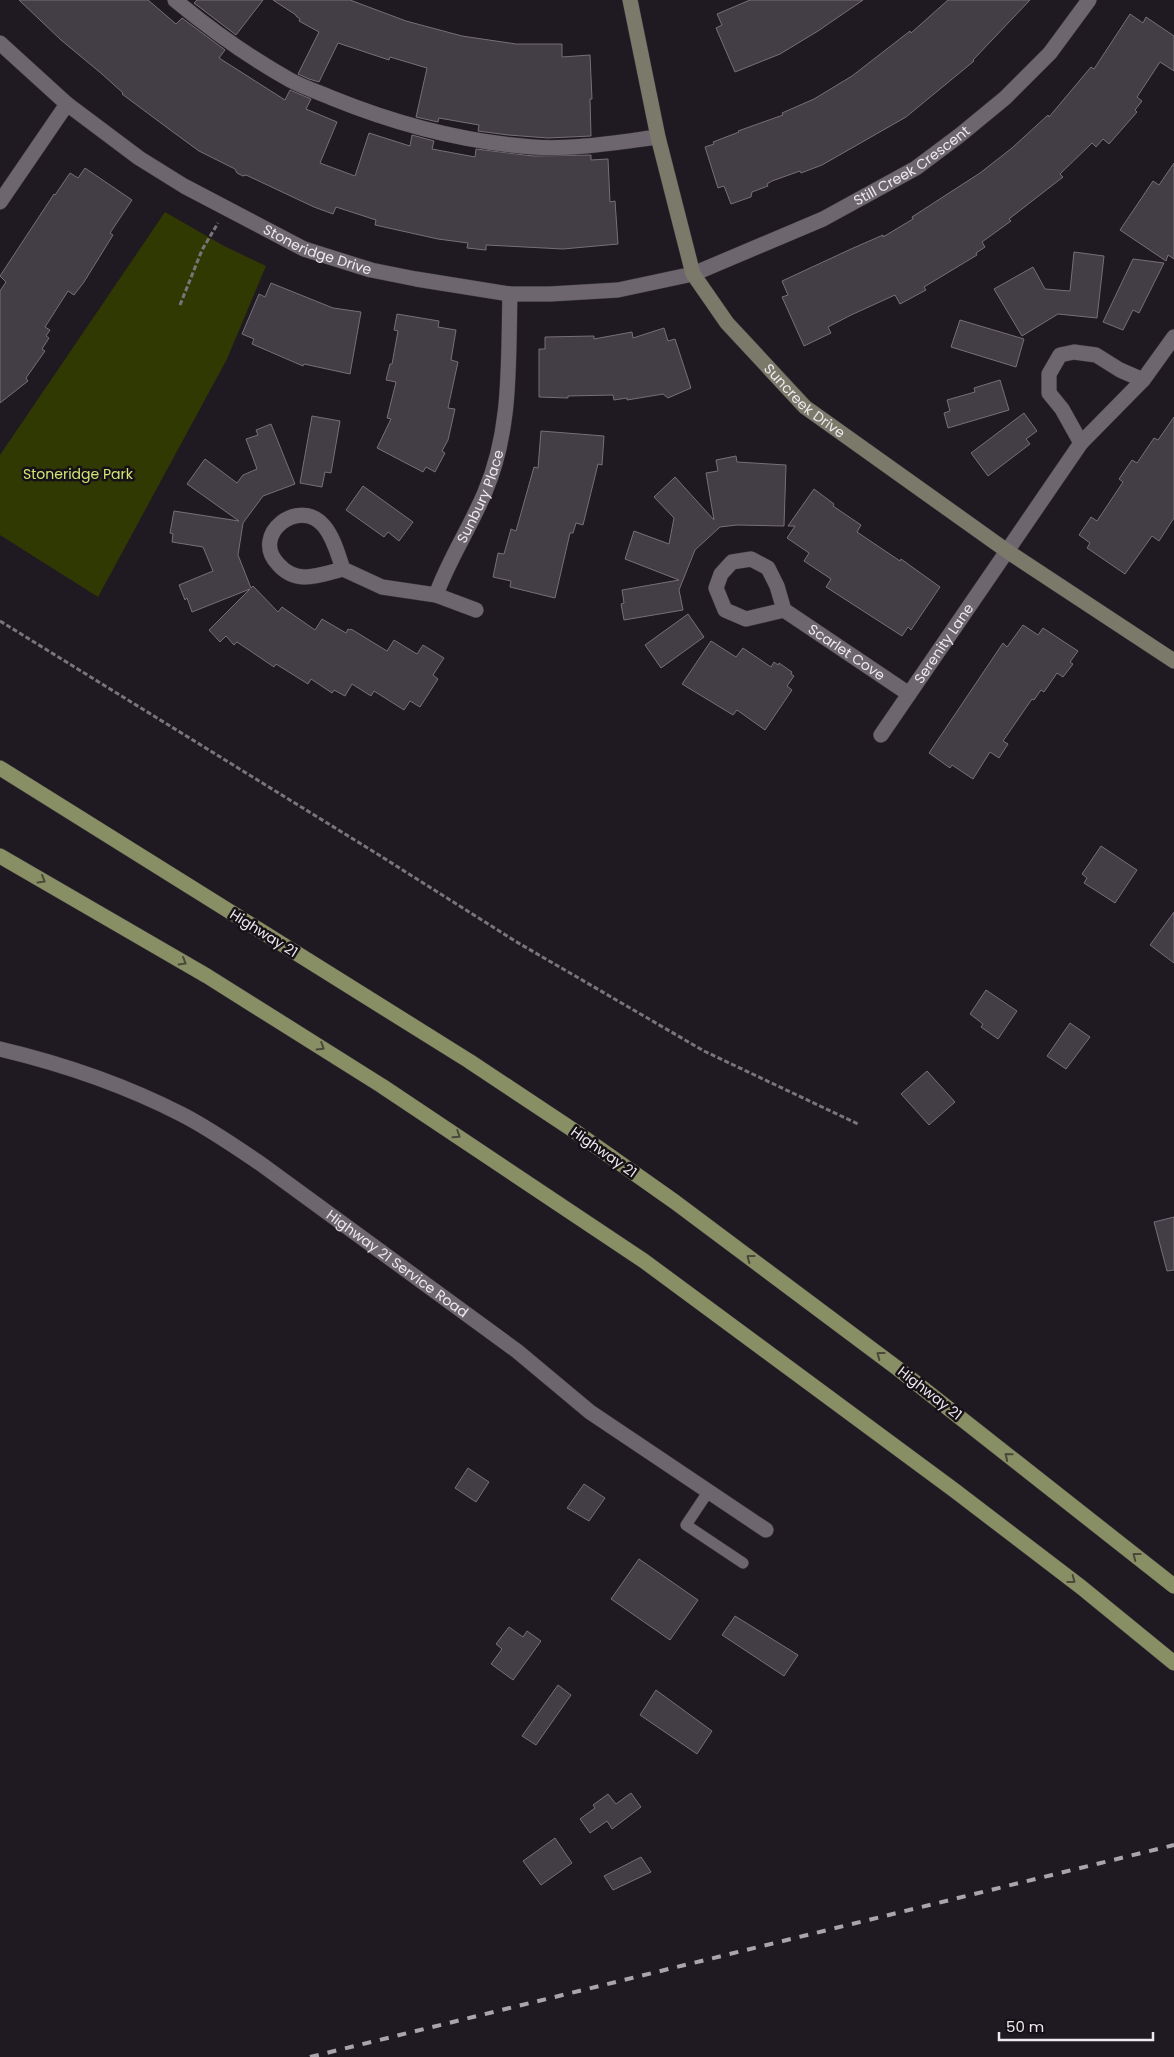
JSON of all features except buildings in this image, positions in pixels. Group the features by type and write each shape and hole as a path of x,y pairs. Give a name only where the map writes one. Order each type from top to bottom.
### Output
{"main road":[{"name":"Highway 21","path":"0,768 469,1061 573,1130 675,1202 890,1362 1174,1586"},
{"path":"0,856 208,976 382,1086 644,1261 954,1490 1081,1587 1174,1663"}],"street":[{"path":"175,0 198,20 244,52 292,81 370,114 453,136 534,148 596,145 658,137"},
{"name":"Suncreek Drive","path":"630,0 658,137 693,274 727,323 805,407 1007,551 1174,660"},
{"name":"Still Creek Crescent","path":"693,274 823,219 916,168 1005,98 1050,53 1089,0"},
{"name":"Stoneridge Drive","path":"0,43 68,104 139,158 184,186 304,249 371,270 510,294 618,290 693,274"},
{"path":"0,202 68,104"},
{"name":"Sunbury Place","path":"436,595 446,566 485,492 499,447 508,395 510,294"},
{"path":"1007,551 1081,443 1143,380 1174,337"},
{"path":"1081,443 1062,409 1049,393 1049,374 1060,355 1074,352 1096,355 1120,370 1143,380"},
{"path":"343,569 332,538 324,526 313,517 300,514 288,518 277,526 271,536 269,548 273,559 291,574 304,577 319,576 343,569 382,587 436,595 476,610"},
{"name":"Serenity Lane","path":"881,735 1007,551"},
{"path":"751,559 768,568 777,586 784,610 746,619 725,610 716,588 721,574 732,562 751,559"},
{"name":"Scarlet Cove","path":"784,610 909,694"},
{"name":"Highway 21 Service Road","path":"0,1049 49,1061 98,1077 183,1115 224,1140 261,1164 517,1352 590,1412 766,1530"}],"lane":[{"path":"708,1492 686,1525 743,1563"}],"path":[{"path":"180,305 202,250 218,223"},
{"path":"0,621 523,946 704,1051 858,1124"}],"green space":[{"name":"Stoneridge Park","path":"165,212 224,246 266,266 227,359 98,597 0,535 0,455"}],"railway":[{"path":"310,2057 1174,1845"}]}
